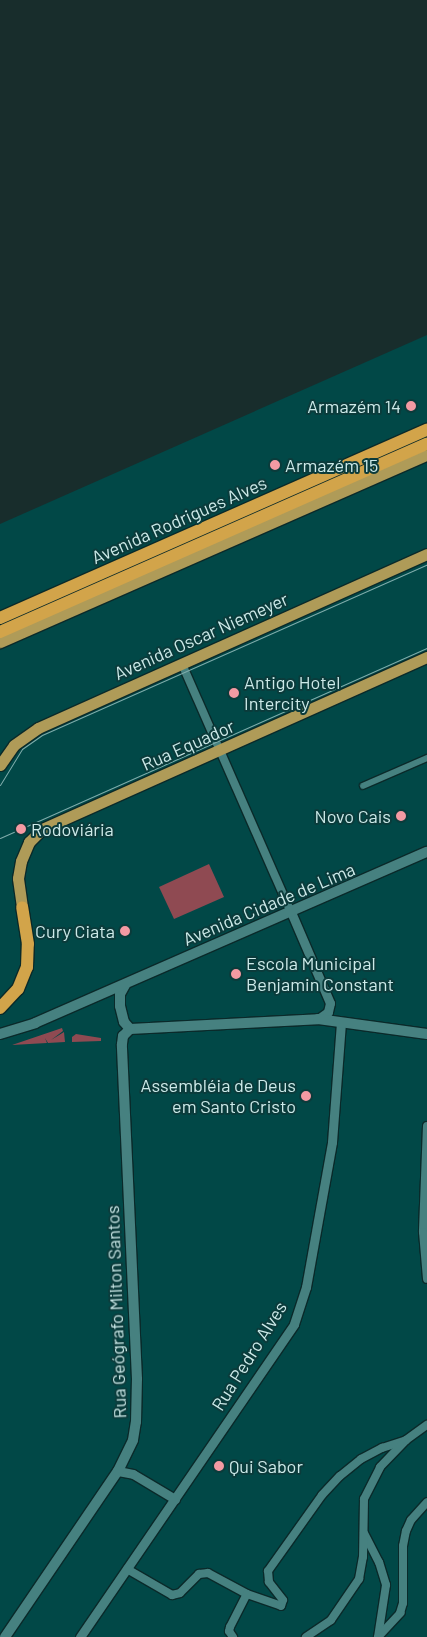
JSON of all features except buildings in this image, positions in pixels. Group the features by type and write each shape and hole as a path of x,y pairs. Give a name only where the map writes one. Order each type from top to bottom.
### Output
{"highway":[{"name":"Avenida Rodrigues Alves","path":"0,618 427,430"},
{"name":"Avenida Rodrigues Alves","path":"0,633 427,444"},
{"path":"0,1008 18,989 27,967 28,944 22,907"}],"main road":[{"path":"0,642 427,455"},
{"name":"Avenida Oscar Niemeyer","path":"0,765 14,745 32,731 427,554"},
{"name":"Rua Equador","path":"22,907 19,868 27,846 38,833 427,657"},
{"name":"Avenida Cidade de Lima","path":"0,1034 26,1027 125,985 427,852"},
{"path":"125,985 120,994 120,1006 124,1022 130,1028 318,1019 427,1034"},
{"name":"Rua Geógrafo Milton Santos","path":"5,1637 118,1471 132,1440 138,1400 122,1044 123,1036 130,1028"}],"street":[{"path":"182,664 330,1003 328,1012 318,1019"},
{"path":"363,786 427,758"},
{"name":"Rua Pedro Alves","path":"80,1637 279,1347 300,1308 310,1266 332,1142 341,1022"},
{"path":"427,1126 423,1232 427,1279"},
{"path":"306,1637 331,1620 359,1579 363,1557 364,1499 370,1485 390,1454 427,1425"},
{"path":"127,1569 172,1595 180,1593 203,1573 212,1574 247,1594 276,1605 283,1604 283,1600 269,1582 268,1570 322,1495 340,1476 361,1459 382,1448 406,1440"},
{"path":"118,1471 133,1474 174,1499"},
{"path":"378,1637 400,1613 403,1603 403,1546 406,1531 411,1520 427,1502"},
{"path":"364,1531 379,1562 386,1586 378,1637"},
{"path":"232,1637 229,1631 230,1627 247,1594"}],"shaded area":[{"path":"209,864 224,897 174,919 159,887"},
{"path":"62,1028 63,1031 51,1040 64,1032 65,1042 48,1043 45,1038 47,1043 12,1045"},
{"path":"76,1034 101,1038 101,1041 72,1042 72,1037"}],"water":[{"path":"0,0 427,0 427,335 0,524"}],"tram line":[{"path":"0,785 22,749 42,735 427,564"},
{"path":"0,838 427,648"}],"place":[{"name":"Armazém 14","path":"411,406"},
{"name":"Armazém 15","path":"275,465"},
{"name":"Antigo Hotel Intercity","path":"234,693"},
{"name":"Novo Cais","path":"401,816"},
{"name":"Rodoviária","path":"21,829"},
{"name":"Cury Ciata","path":"125,931"},
{"name":"Escola Municipal Benjamin Constant","path":"236,974"},
{"name":"Assembléia de Deus em Santo Cristo","path":"306,1096"},
{"name":"Qui Sabor","path":"219,1466"}]}
